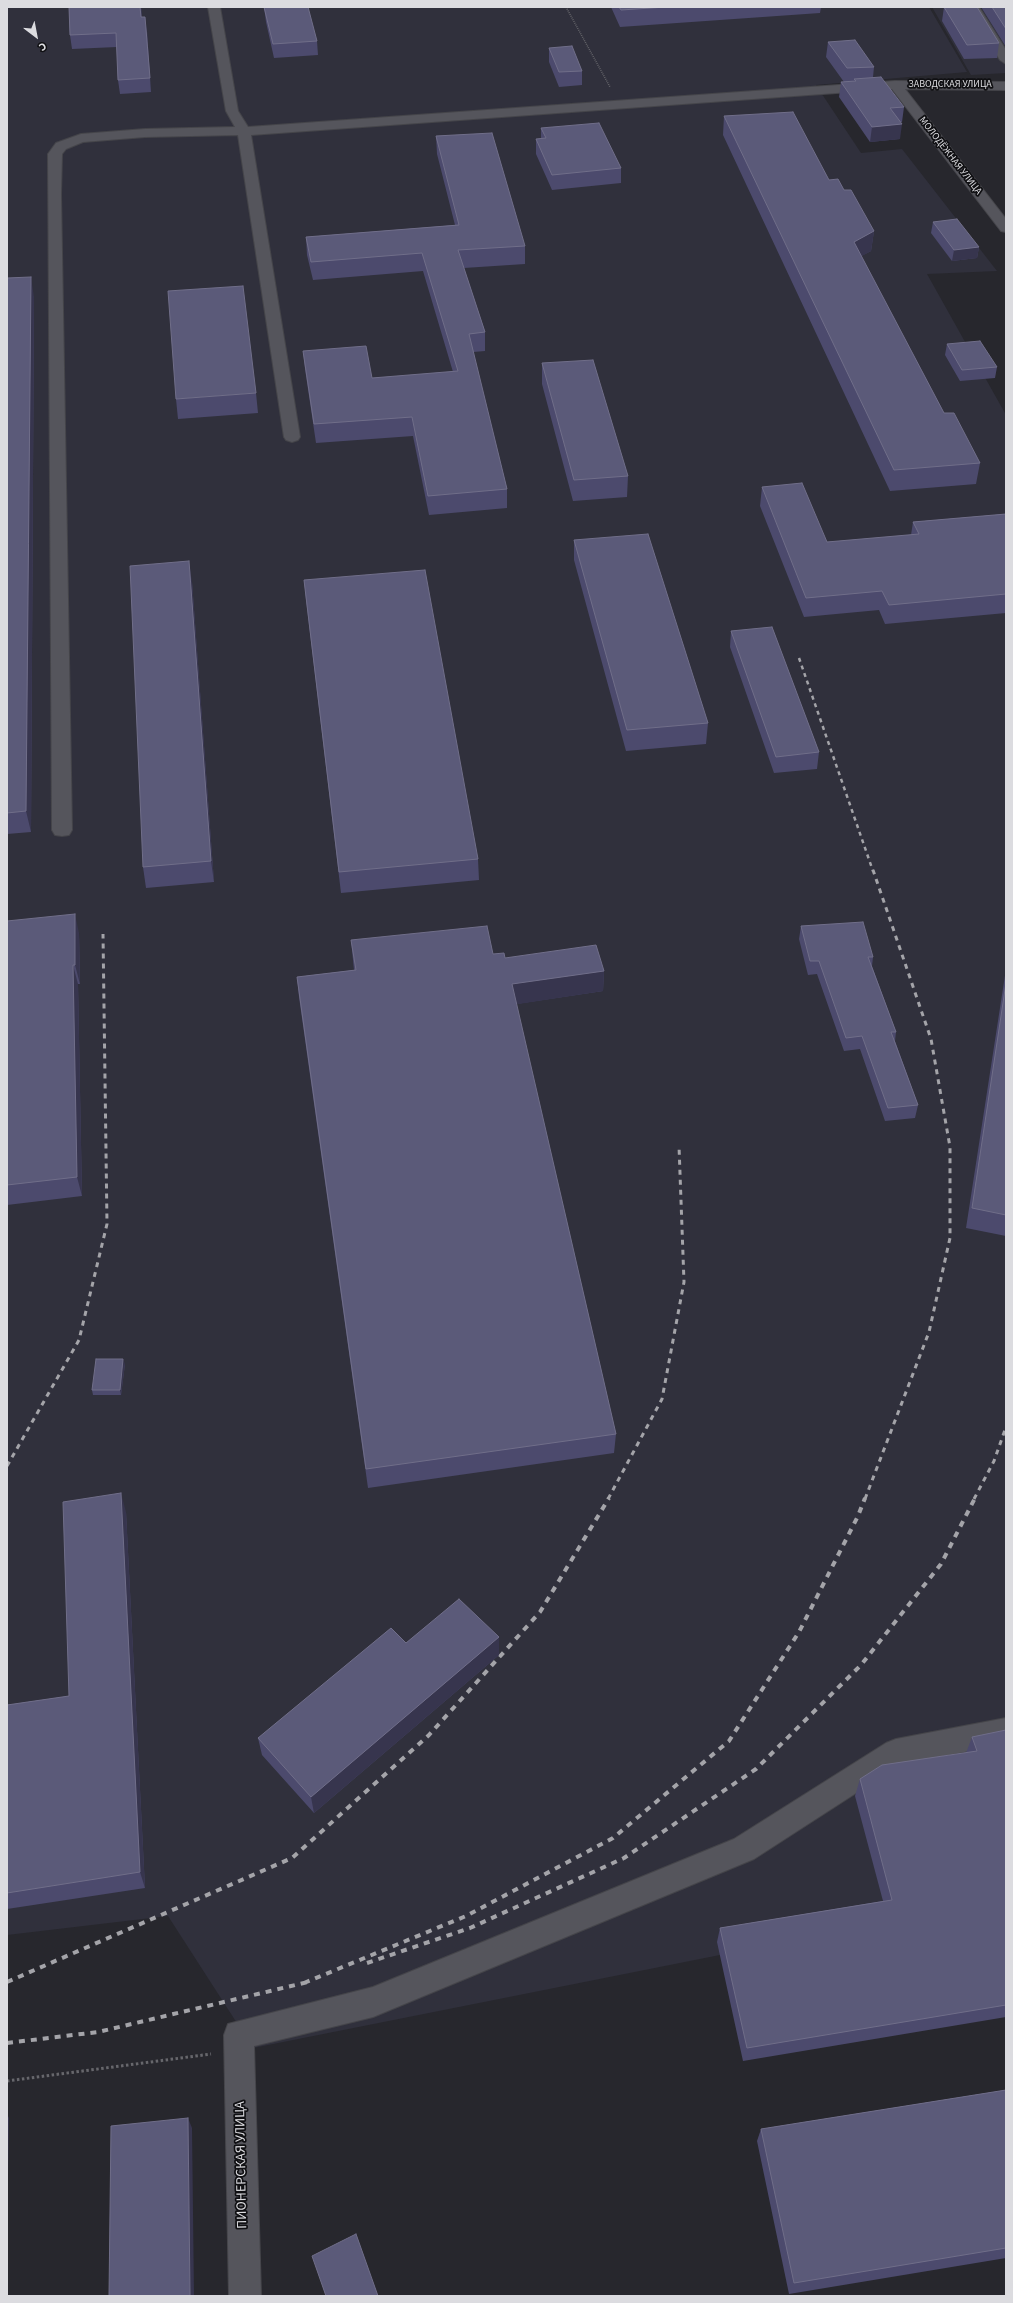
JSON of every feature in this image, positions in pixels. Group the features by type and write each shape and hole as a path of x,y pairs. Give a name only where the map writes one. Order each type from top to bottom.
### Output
{"street":[{"path":"214,7 232,111 244,130 292,437"},
{"path":"973,7 1000,40 1006,60"},
{"name":"ЗАВОДСКАЯ УЛИЦА","path":"62,830 54,194 56,154 61,146 81,138 144,134 274,130 895,85 1006,86"},
{"name":"МОЛОДЁЖНАЯ УЛИЦА","path":"895,85 1006,228"},
{"path":"239,2043 373,2002 744,1849 896,1752 1006,1732"},
{"name":"ПИОНЕРСКАЯ УЛИЦА","path":"239,2043 244,2296"}],"path":[{"path":"566,7 620,105"},
{"path":"7,2081 239,2043"}],"shaded area":[{"path":"7,7 929,7 967,72 816,85 861,153 902,149 997,271 927,274 1006,415 1006,1898 253,2048 168,1916 7,1935"},
{"path":"932,7 1006,7 1006,73 971,75"}],"building":[{"path":"69,7 140,7 141,17 145,17 150,78 118,80 116,33 70,35"},
{"path":"264,7 308,7 317,41 273,44"},
{"path":"619,7 666,7 621,10"},
{"path":"944,7 977,7 999,43 967,45"},
{"path":"992,7 1006,7 1006,29"},
{"path":"855,40 874,67 847,68 828,42"},
{"path":"572,46 582,71 559,72 549,48"},
{"path":"881,77 904,107 890,108 902,124 872,127 841,82 856,81 854,79"},
{"path":"793,112 829,180 838,179 844,190 851,190 874,231 854,242 944,413 954,413 980,463 894,470 724,116"},
{"path":"599,123 621,168 552,175 536,139 546,138 541,128"},
{"path":"492,133 525,246 458,250 485,332 469,334 507,489 428,496 412,417 314,424 303,351 366,346 372,378 458,371 422,253 311,262 306,237 459,225 436,136"},
{"path":"957,219 979,247 954,250 933,222"},
{"path":"31,277 26,811 7,813 7,278"},
{"path":"243,286 256,393 176,399 168,291"},
{"path":"980,341 997,367 962,370 947,344"},
{"path":"593,360 628,476 574,480 542,363"},
{"path":"802,483 827,542 919,534 913,522 1006,514 1006,594 889,605 882,591 806,598 762,487"},
{"path":"648,534 708,723 627,730 574,540"},
{"path":"189,561 211,861 143,867 130,566"},
{"path":"425,570 478,859 339,872 304,580"},
{"path":"772,627 819,752 776,757 731,631"},
{"path":"75,914 75,965 73,965 77,1177 7,1185 7,921"},
{"path":"863,922 873,957 868,957 896,1032 891,1032 918,1105 888,1108 862,1036 846,1038 819,961 810,961 801,926"},
{"path":"487,926 493,954 504,953 505,958 596,945 604,971 512,984 616,1434 366,1469 297,977 356,970 351,940"},
{"path":"1006,983 1006,1215 972,1208"},
{"path":"96,1359 123,1359 120,1390 92,1390"},
{"path":"121,1493 140,1872 7,1893 7,1705 69,1696 63,1502"},
{"path":"459,1599 499,1637 311,1797 258,1738 391,1628 406,1643"},
{"path":"1006,1730 1006,2005 747,2048 720,1928 892,1900 860,1779 882,1765 977,1751 972,1737"},
{"path":"1006,2090 1006,2248 794,2283 761,2129"},
{"path":"188,2118 190,2296 109,2296 111,2126"},
{"path":"356,2234 378,2296 326,2296 312,2256"}],"railway":[{"path":"799,658 873,871"},
{"path":"865,1499 929,1332 950,1238 950,1147 931,1039 873,870"},
{"path":"7,1466 79,1340 107,1224 103,934"},
{"path":"608,1499 662,1399 684,1282 679,1146"},
{"path":"974,1499 994,1461 1006,1427"},
{"path":"7,1982 292,1858 429,1735 540,1612 609,1498"},
{"path":"304,1983 466,1916 613,1838 729,1741 799,1632 858,1516 865,1498"},
{"path":"367,1963 470,1928 624,1858 756,1769 861,1665 941,1564 975,1498"},
{"path":"7,2043 98,2032 304,1983"}]}
